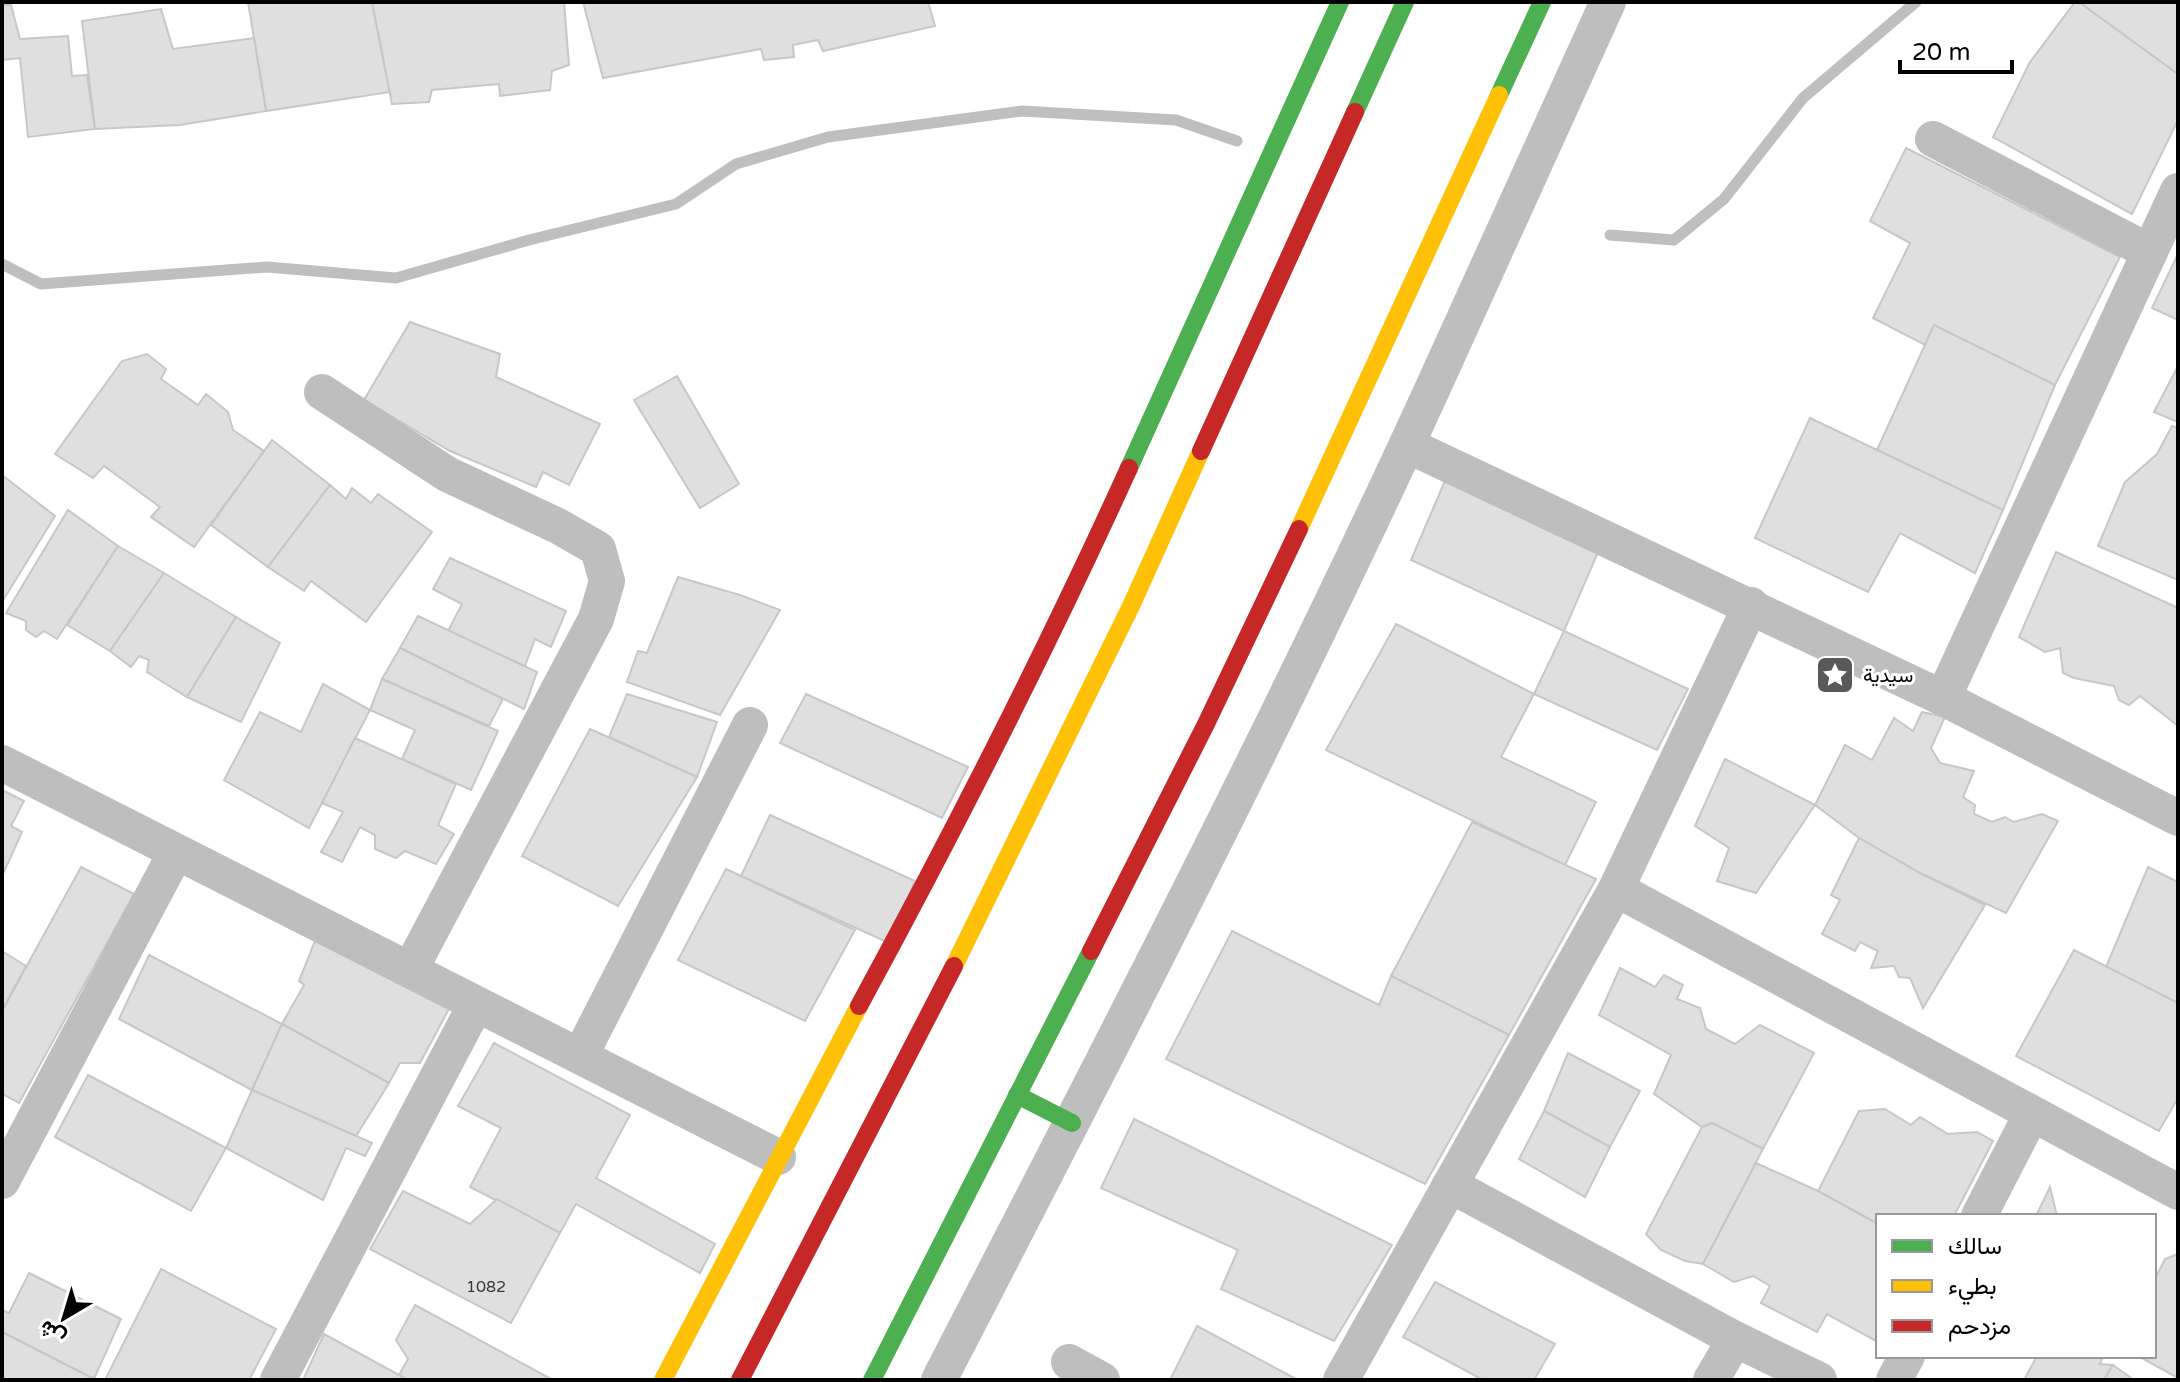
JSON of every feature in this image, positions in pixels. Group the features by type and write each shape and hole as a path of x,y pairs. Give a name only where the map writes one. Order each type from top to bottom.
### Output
{"main road":[{"path":"663,1380 778,1157 1085,583 1340,2"},
{"path":"740,1380 994,888 1405,2"},
{"path":"872,1380 1144,849 1266,600 1542,2"},
{"path":"1017,1095 1072,1123"}],"street":[{"path":"939,1380 1242,785 1407,445 1608,2"},
{"path":"1933,139 2150,252"},
{"path":"1943,698 2178,191"},
{"path":"322,392 447,474 558,526 598,549 607,581 596,619 410,970"},
{"path":"1407,445 1751,605 1943,698 2178,818"},
{"path":"1341,1380 1616,889 1751,605"},
{"path":"580,1056 750,725"},
{"path":"2,763 778,1157"},
{"path":"5,1167 176,852"},
{"path":"1616,889 2178,1192"},
{"path":"278,1380 476,1004"},
{"path":"1980,1214 2031,1115"},
{"path":"1450,1185 1735,1339 1819,1380"},
{"path":"1711,1380 1735,1339"},
{"path":"1894,1380 1906,1358"},
{"path":"1069,1362 1102,1380"}],"building":[{"path":"248,2 372,2 390,92 266,111"},
{"path":"372,2 564,2 569,65 552,71 550,90 500,96 499,84 432,90 429,102 392,104"},
{"path":"583,2 928,2 935,26 823,51 818,40 793,45 794,57 764,60 761,49 603,78"},
{"path":"2075,2 2178,74 2178,120 2132,214 1993,137 2030,62"},
{"path":"2079,2 2178,2 2178,74"},
{"path":"2,5 11,5 20,39 68,36 72,76 87,75 95,129 28,137 20,58 2,60"},
{"path":"161,9 173,49 254,38 266,111 180,125 95,129 82,21"},
{"path":"1906,148 2120,257 2055,385 1934,325 1925,345 1873,318 1910,243 1870,221"},
{"path":"2178,254 2178,320 2152,308"},
{"path":"410,322 500,354 496,377 600,424 569,485 543,472 536,487 450,451 364,400"},
{"path":"1934,325 2055,385 2003,510 1877,450"},
{"path":"147,354 166,369 161,379 198,405 206,394 228,412 233,430 264,451 194,547 151,517 160,507 104,466 93,478 55,454 122,361"},
{"path":"2178,366 2178,422 2154,412"},
{"path":"677,376 739,484 700,508 634,400"},
{"path":"1810,418 2003,510 1975,573 1900,533 1868,592 1755,538"},
{"path":"2172,426 2178,428 2178,580 2098,546 2125,482 2157,454"},
{"path":"272,440 330,485 268,567 211,525"},
{"path":"1453,462 1605,536 1564,631 1411,560"},
{"path":"2,475 55,516 2,602"},
{"path":"330,485 346,499 352,488 371,503 378,494 432,532 366,622 311,581 304,591 268,567"},
{"path":"68,510 118,546 57,639 44,631 36,637 26,630 26,621 6,613"},
{"path":"118,546 164,573 110,651 67,625"},
{"path":"2056,552 2178,608 2178,726 2140,696 2129,705 2119,700 2114,686 2063,673 2060,648 2045,652 2019,637"},
{"path":"450,558 566,611 551,647 535,639 525,666 448,631 462,604 433,589"},
{"path":"164,573 236,617 187,697 147,672 149,660 139,656 131,667 110,651"},
{"path":"678,577 780,610 720,715 627,682 638,651 647,653"},
{"path":"418,616 537,672 524,709 400,648"},
{"path":"236,617 280,643 241,722 187,697"},
{"path":"1396,624 1534,694 1501,757 1596,802 1565,865 1326,750"},
{"path":"1564,631 1688,689 1657,750 1534,694"},
{"path":"400,648 503,699 489,726 382,679"},
{"path":"382,679 498,731 471,790 402,759 415,730 370,710"},
{"path":"323,684 370,710 309,828 224,780 260,712 301,732"},
{"path":"627,694 717,722 697,777 609,737"},
{"path":"806,694 968,767 942,818 780,743"},
{"path":"1922,712 1945,717 1931,748 1940,763 1974,771 1963,797 1975,805 1974,814 1992,822 2005,817 2014,822 2042,814 2058,821 2006,913 1920,873 1859,838 1815,805 1845,745 1872,760 1894,718 1913,731"},
{"path":"590,729 697,777 618,906 522,856"},
{"path":"355,738 456,784 438,825 454,834 436,864 405,851 396,858 375,849 375,835 360,827 342,862 321,852 343,812 322,803"},
{"path":"1725,759 1815,805 1756,893 1717,881 1729,848 1695,826"},
{"path":"2,790 24,801 11,826 22,832 3,874"},
{"path":"770,815 915,881 889,943 741,876"},
{"path":"1472,822 1596,879 1509,1035 1391,976"},
{"path":"1859,838 1985,905 1923,1008 1910,978 1899,977 1894,966 1871,968 1878,951 1860,942 1855,951 1822,934 1840,900 1831,895"},
{"path":"81,867 134,894 19,1103 2,1094 2,1011"},
{"path":"2148,867 2178,882 2178,1003 2106,967"},
{"path":"726,869 855,930 805,1021 678,960"},
{"path":"1232,931 1379,1005 1391,976 1509,1035 1425,1184 1166,1059"},
{"path":"317,936 450,1007 420,1063 400,1063 389,1083 282,1024 304,985 299,981"},
{"path":"2074,950 2178,1003 2178,1098 2159,1131 2016,1056"},
{"path":"2,951 26,966 2,1011"},
{"path":"149,955 282,1024 252,1090 119,1019"},
{"path":"1620,968 1655,987 1664,975 1683,985 1677,999 1700,1008 1706,1029 1735,1044 1760,1025 1814,1053 1763,1149 1712,1123 1702,1127 1654,1094 1671,1055 1599,1015"},
{"path":"282,1024 389,1083 356,1136 252,1090"},
{"path":"494,1043 630,1115 596,1178 715,1244 700,1273 576,1204 560,1233 470,1187 501,1128 458,1106"},
{"path":"1568,1053 1640,1091 1610,1147 1544,1111"},
{"path":"88,1075 226,1148 191,1211 55,1137"},
{"path":"252,1090 372,1143 365,1156 346,1148 323,1200 226,1148"},
{"path":"1885,1109 1911,1125 1920,1117 1948,1134 1977,1132 1993,1141 1955,1214 1876,1214 1876,1223 1818,1191 1859,1111"},
{"path":"1544,1111 1610,1147 1585,1197 1519,1159"},
{"path":"1134,1119 1392,1245 1334,1341 1221,1289 1238,1250 1101,1188"},
{"path":"1712,1123 1763,1149 1703,1264 1685,1261 1661,1250 1646,1234 1702,1127"},
{"path":"1756,1163 1818,1191 1876,1223 1876,1341 1827,1314 1817,1332 1761,1303 1770,1286 1753,1276 1734,1282 1703,1264"},
{"path":"2050,1187 2057,1214 2037,1214"},
{"path":"403,1191 470,1224 497,1199 560,1233 511,1323 370,1249"},
{"path":"2178,1254 2178,1378 2142,1358 2156,1358 2156,1277 2165,1259"},
{"path":"161,1269 276,1329 249,1380 105,1380"},
{"path":"29,1273 121,1319 94,1379 2,1332 2,1310 9,1313"},
{"path":"1435,1282 1555,1344 1534,1380 1483,1380 1403,1337"},
{"path":"415,1305 553,1380 408,1380 399,1375 408,1359 396,1340"},
{"path":"1197,1326 1298,1380 1170,1380"},
{"path":"2,1332 94,1379 2,1380"},
{"path":"324,1334 399,1375 408,1380 303,1380"},
{"path":"2036,1358 2102,1358 2100,1364 2113,1365 2104,1380 2024,1380"},
{"path":"2113,1365 2134,1380 2104,1380"}],"waterway":[{"path":"1610,235 1674,240 1724,199 1803,98 1916,2"},
{"path":"2,264 41,284 267,267 396,278 529,240 676,204 736,164 828,137 1022,111 1176,120 1237,141"}],"traffic: fast":[{"path":"1129,468 1340,2"},
{"path":"1355,112 1405,2"},
{"path":"1499,95 1542,2"},
{"path":"872,1380 1091,951"},
{"path":"1017,1095 1072,1123"}],"traffic: slow":[{"path":"1299,529 1499,95"},
{"path":"954,966 1131,606 1201,451"},
{"path":"663,1380 859,1006"}],"traffic: jam":[{"path":"1201,451 1355,112"},
{"path":"859,1006 999,739 1129,468"},
{"path":"1091,951 1206,724 1299,529"},
{"path":"740,1380 954,966"}],"place":[{"name":"سيدية","path":"1835,675"}]}
